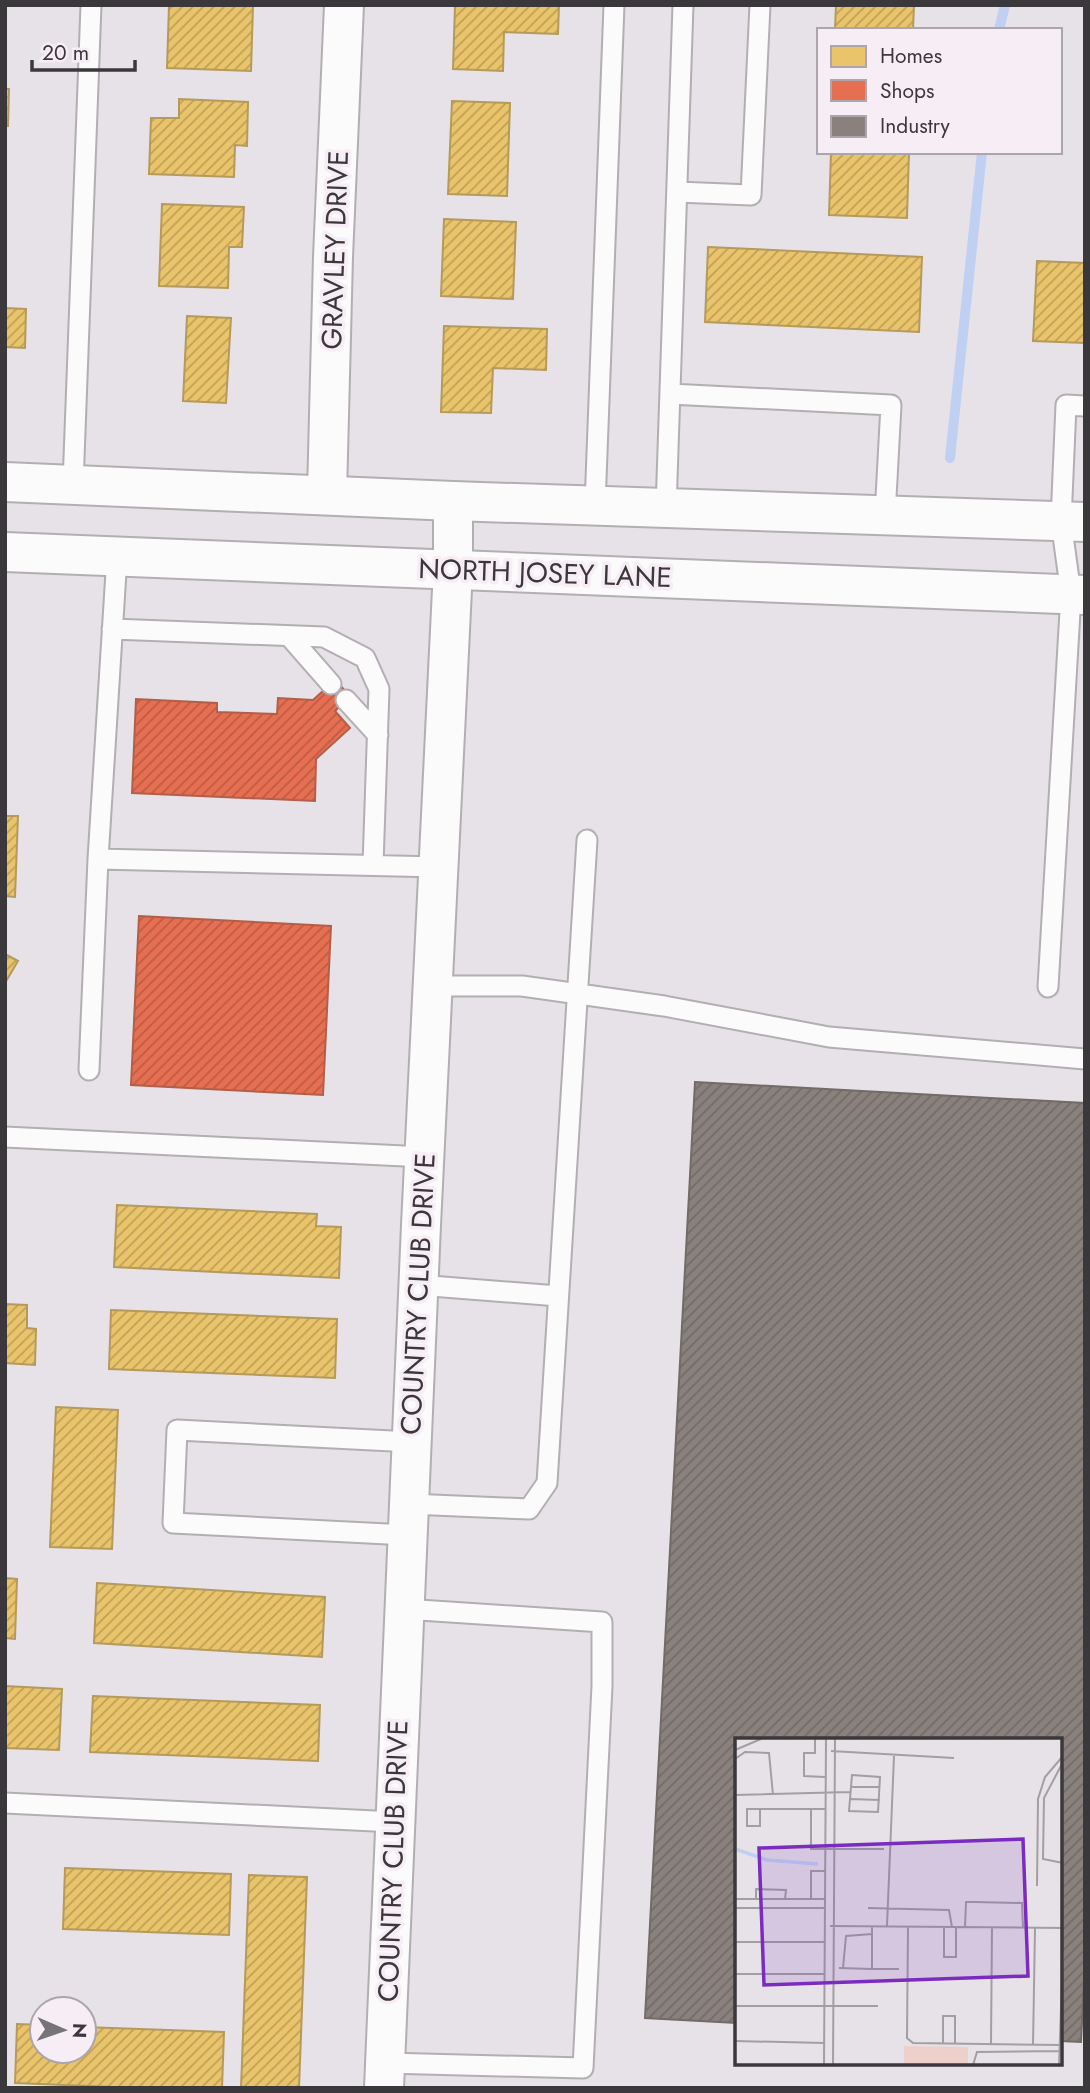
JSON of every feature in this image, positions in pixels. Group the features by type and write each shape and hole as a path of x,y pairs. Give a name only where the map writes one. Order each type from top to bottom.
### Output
{"main road":[{"name":"GRAVLEY DRIVE","path":"327,495 333,257 344,5"},
{"path":"5,482 666,509 1073,521"},
{"name":"COUNTRY CLUB DRIVE","path":"384,2075 418,1285 453,569 453,501"},
{"name":"NORTH JOSEY LANE","path":"5,552 1078,594"}],"lane":[{"path":"73,485 91,5"},
{"path":"595,506 614,5"},
{"path":"666,509 683,5"},
{"path":"677,192 751,195 760,5"},
{"path":"670,394 891,405 885,516"},
{"path":"1048,988 1078,594 1066,405 1085,406"},
{"path":"89,1070 98,859 117,556"},
{"path":"112,629 324,638 365,658 379,689 373,865"},
{"path":"289,636 331,684"},
{"path":"346,700 378,734"},
{"path":"412,1442 177,1430 173,1523 408,1519 529,1509 547,1483 587,840"},
{"path":"98,859 439,867"},
{"path":"433,986 522,986 664,1006 830,1037 1085,1059"},
{"path":"5,1137 425,1157"},
{"path":"418,1285 558,1296"},
{"path":"384,2075 583,2068 603,1686 602,1622 404,1609"},
{"path":"5,1803 395,1822"}],"building: Homes":[{"path":"169,5 253,5 251,71 167,68"},
{"path":"455,5 559,5 558,34 504,32 503,71 453,69"},
{"path":"836,5 914,5 913,28 835,28"},
{"path":"5,89 9,89 8,126 5,126"},
{"path":"179,99 248,102 247,146 235,145 234,177 149,174 151,118 179,118"},
{"path":"452,101 510,103 507,196 448,194"},
{"path":"831,154 909,154 907,218 829,215"},
{"path":"162,204 244,207 242,247 229,247 228,288 159,286"},
{"path":"444,219 516,222 513,299 441,296"},
{"path":"708,247 922,257 919,332 705,322"},
{"path":"1037,261 1085,263 1085,343 1033,341"},
{"path":"5,308 26,309 25,348 5,347"},
{"path":"187,316 231,318 226,403 183,401"},
{"path":"444,326 547,329 546,370 493,368 491,413 441,412"},
{"path":"5,816 18,816 15,897 5,896"},
{"path":"5,954 18,961 5,983"},
{"path":"117,1205 317,1214 316,1226 341,1227 339,1278 114,1267"},
{"path":"5,1304 27,1305 27,1328 36,1329 35,1365 5,1363"},
{"path":"111,1310 337,1319 335,1378 109,1369"},
{"path":"56,1407 118,1410 112,1549 50,1547"},
{"path":"5,1578 17,1579 15,1639 5,1638"},
{"path":"97,1583 325,1597 322,1657 94,1643"},
{"path":"5,1686 62,1689 59,1750 5,1748"},
{"path":"93,1696 320,1705 318,1761 90,1752"},
{"path":"65,1868 231,1874 229,1935 63,1929"},
{"path":"249,1875 307,1877 299,2088 241,2088"},
{"path":"17,2024 28,2024 28,2065 98,2065 98,2028 224,2032 222,2088 15,2083"}],"building: Shops":[{"path":"335,680 350,696 335,711 350,728 316,759 315,801 132,793 136,699 217,703 217,712 277,714 278,698 313,700"},
{"path":"139,916 331,926 323,1095 131,1085"}],"building: Industry":[{"path":"695,1082 1085,1103 1085,1962 1081,2042 1062,2041 1062,1738 735,1738 735,2023 645,2018"}],"waterway":[{"path":"999,28 1005,5"},
{"path":"950,458 982,154"}]}
